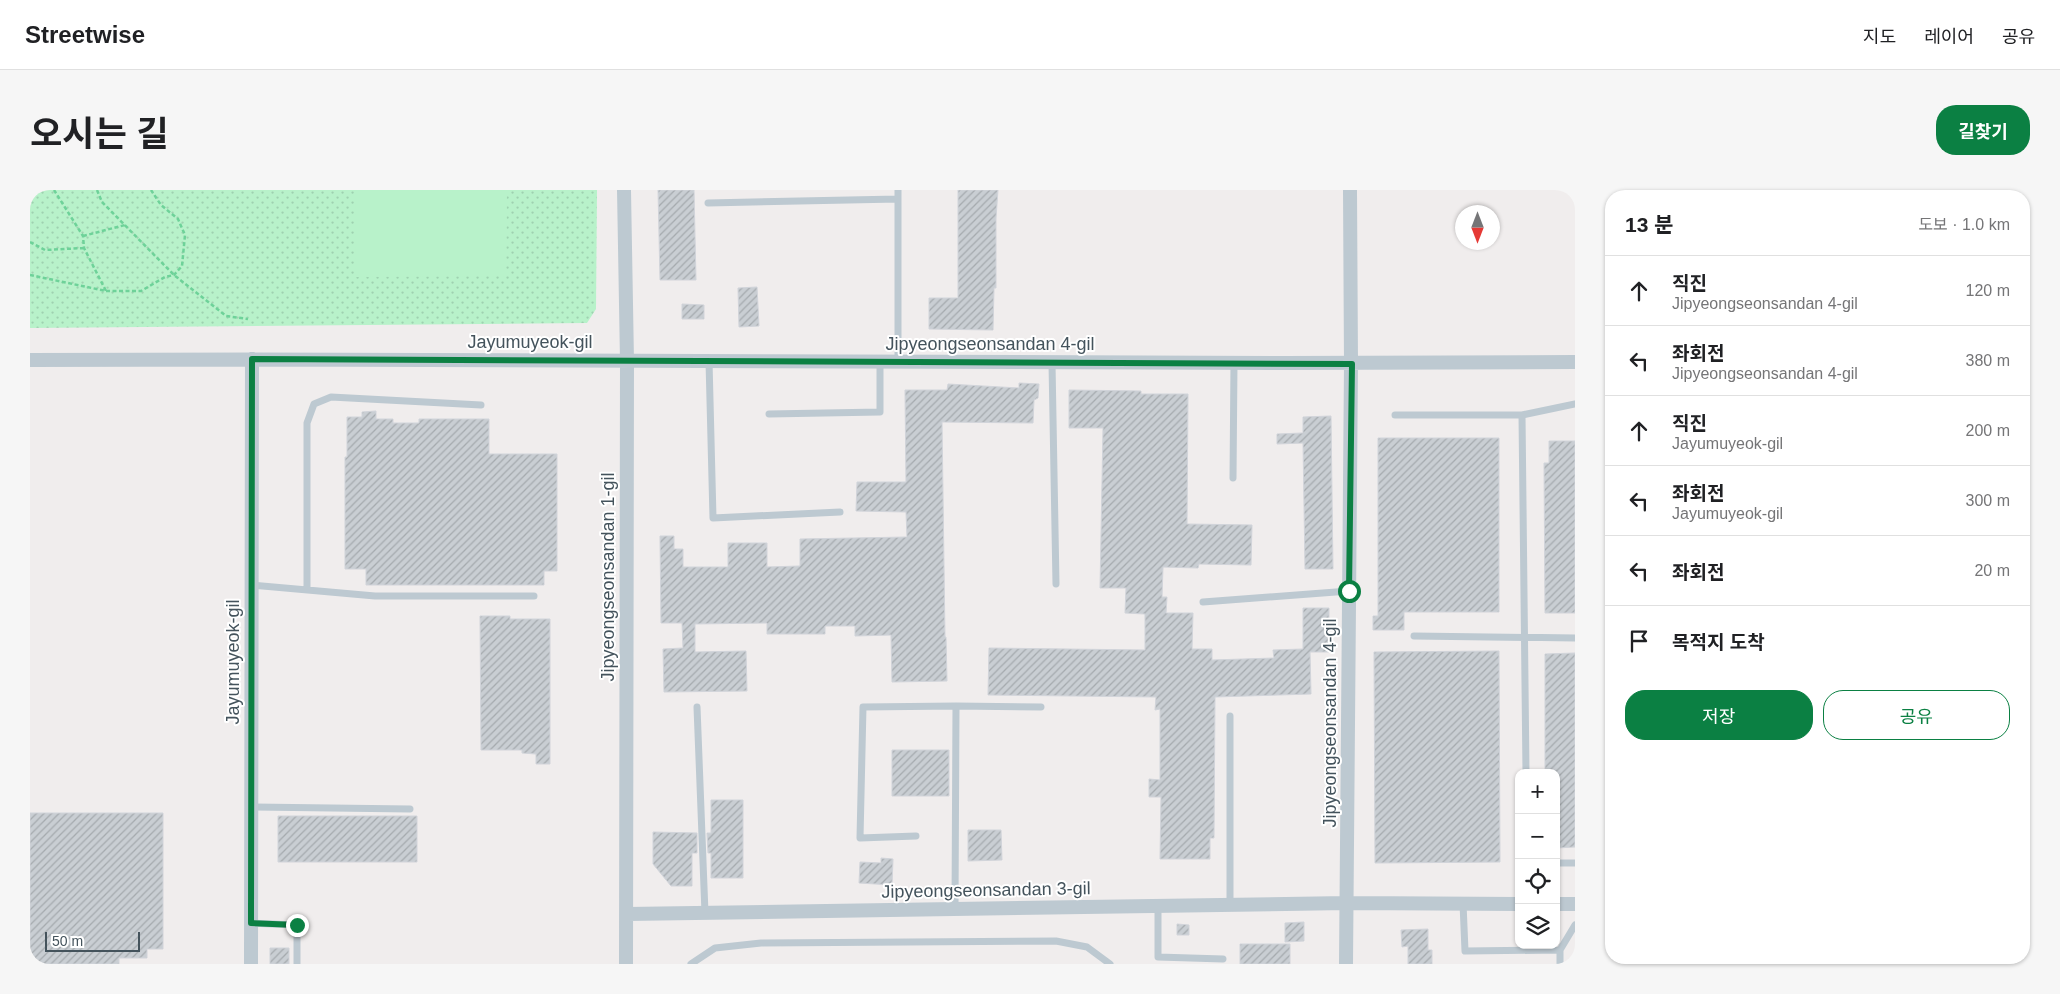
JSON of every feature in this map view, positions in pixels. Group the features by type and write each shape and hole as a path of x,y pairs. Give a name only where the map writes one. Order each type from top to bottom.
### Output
{"street":[{"name":"Jipyeongseonsandan 1-gil","path":"624,190 628,361 626,964"},
{"path":"1350,190 1352,364"},
{"name":"Jayumuyeok-gil","path":"251,964 252,359"},
{"name":"Jayumuyeok-gil","path":"30,360 628,361"},
{"name":"Jipyeongseonsandan 4-gil","path":"628,361 1352,364 1575,362"},
{"name":"Jipyeongseonsandan 4-gil","path":"1347,903 1352,364"},
{"path":"1346,964 1347,903"},
{"name":"Jipyeongseonsandan 3-gil","path":"627,914 1230,904 1515,904"},
{"path":"1560,904 1575,904"}],"lane":[{"path":"898,190 898,362"},
{"path":"708,203 898,199"},
{"path":"709,361 713,518 840,512"},
{"path":"769,414 880,412 880,362"},
{"path":"1052,363 1056,584"},
{"path":"1233,478 1234,363"},
{"path":"306,590 306,423 314,404 331,397 481,405"},
{"path":"1395,415 1522,415 1575,404"},
{"path":"1522,415 1526,769"},
{"path":"251,585 375,596 534,596"},
{"path":"1204,602 1349,591"},
{"path":"1414,636 1575,638"},
{"path":"956,706 956,909"},
{"path":"697,707 705,913"},
{"path":"916,836 860,838 863,707 1040,707"},
{"path":"1230,716 1230,904"},
{"path":"251,807 410,809"},
{"path":"1560,863 1575,863"},
{"path":"1463,904 1464,951 1560,950"},
{"path":"1158,906 1158,957 1224,959"},
{"path":"251,923 297,925 297,964"},
{"path":"1560,964 1560,950 1575,925"},
{"path":"691,964 715,948 761,943 1056,941 1087,946 1110,964"}],"path":[{"path":"54,190 84,236 84,248 106,291"},
{"path":"97,190 102,202 174,275 226,316 248,319"},
{"path":"30,275 106,291 141,291 174,275 182,266 185,235 178,219 161,205 151,190"},
{"path":"84,236 125,225"},
{"path":"30,242 45,250 84,248"}],"green space":[{"path":"30,190 597,190 596,309 587,323 30,328"},
{"path":"355,190 507,190 506,276 356,277"}],"building":[{"path":"658,190 694,190 696,280 660,280"},
{"path":"958,190 998,190 993,330 929,329 929,298 958,298"},
{"path":"757,287 759,326 739,327 738,288"},
{"path":"682,304 704,305 704,319 682,319"},
{"path":"1019,383 1039,384 1038,398 1034,400 1033,423 942,422 947,681 892,682 891,635 855,636 855,626 825,626 825,634 767,634 767,623 695,624 695,652 746,651 747,691 664,692 663,649 683,648 682,623 661,623 660,536 674,536 674,549 683,549 683,567 728,567 728,543 767,543 767,567 800,566 800,539 907,537 906,512 856,511 857,482 906,482 905,390 947,390 948,384 1019,388"},
{"path":"1069,390 1141,391 1141,394 1188,394 1187,524 1252,525 1251,565 1199,564 1198,568 1163,567 1162,597 1167,597 1166,613 1193,613 1192,649 1212,649 1212,660 1274,658 1273,650 1303,649 1303,608 1329,608 1329,652 1310,652 1311,694 1215,697 1214,838 1210,838 1210,859 1160,859 1161,797 1149,797 1149,779 1160,780 1160,709 1155,710 1156,697 988,695 989,648 1145,650 1145,614 1125,613 1126,588 1100,588 1103,428 1069,428"},
{"path":"376,411 376,419 393,419 393,423 419,423 419,419 489,419 489,454 557,454 557,571 544,571 544,585 366,585 366,569 345,569 347,417 362,417 362,412"},
{"path":"1331,416 1333,569 1305,569 1303,443 1277,444 1277,434 1303,433 1303,417"},
{"path":"1378,438 1499,438 1499,612 1404,612 1404,630 1373,630 1373,616 1378,616"},
{"path":"1549,441 1575,441 1575,613 1545,613 1544,463 1549,463"},
{"path":"480,616 510,616 510,619 550,619 550,764 536,764 536,754 522,753 522,750 481,750"},
{"path":"1499,651 1500,862 1375,863 1374,652"},
{"path":"1575,653 1575,847 1560,848 1560,769 1545,769 1545,654"},
{"path":"892,750 949,750 949,796 892,796"},
{"path":"711,800 743,800 743,878 711,878 711,853 708,853 707,833 711,833"},
{"path":"30,813 163,813 163,949 147,949 147,958 119,958 119,964 30,964"},
{"path":"278,816 417,816 417,862 278,862"},
{"path":"968,830 1001,830 1002,860 968,861"},
{"path":"653,832 697,833 697,853 692,853 692,886 671,886 653,864"},
{"path":"881,858 893,859 892,885 859,883 860,862 881,863"},
{"path":"1304,922 1304,941 1285,942 1285,923"},
{"path":"1177,924 1189,925 1189,935 1177,935"},
{"path":"1428,929 1428,950 1432,950 1432,964 1408,964 1408,946 1402,947 1401,930"},
{"path":"1240,944 1290,944 1290,964 1240,964"},
{"path":"270,948 289,948 289,964 270,964"}],"route":[{"path":"297,925 251,923 252,359 1352,364 1349,591"}]}
